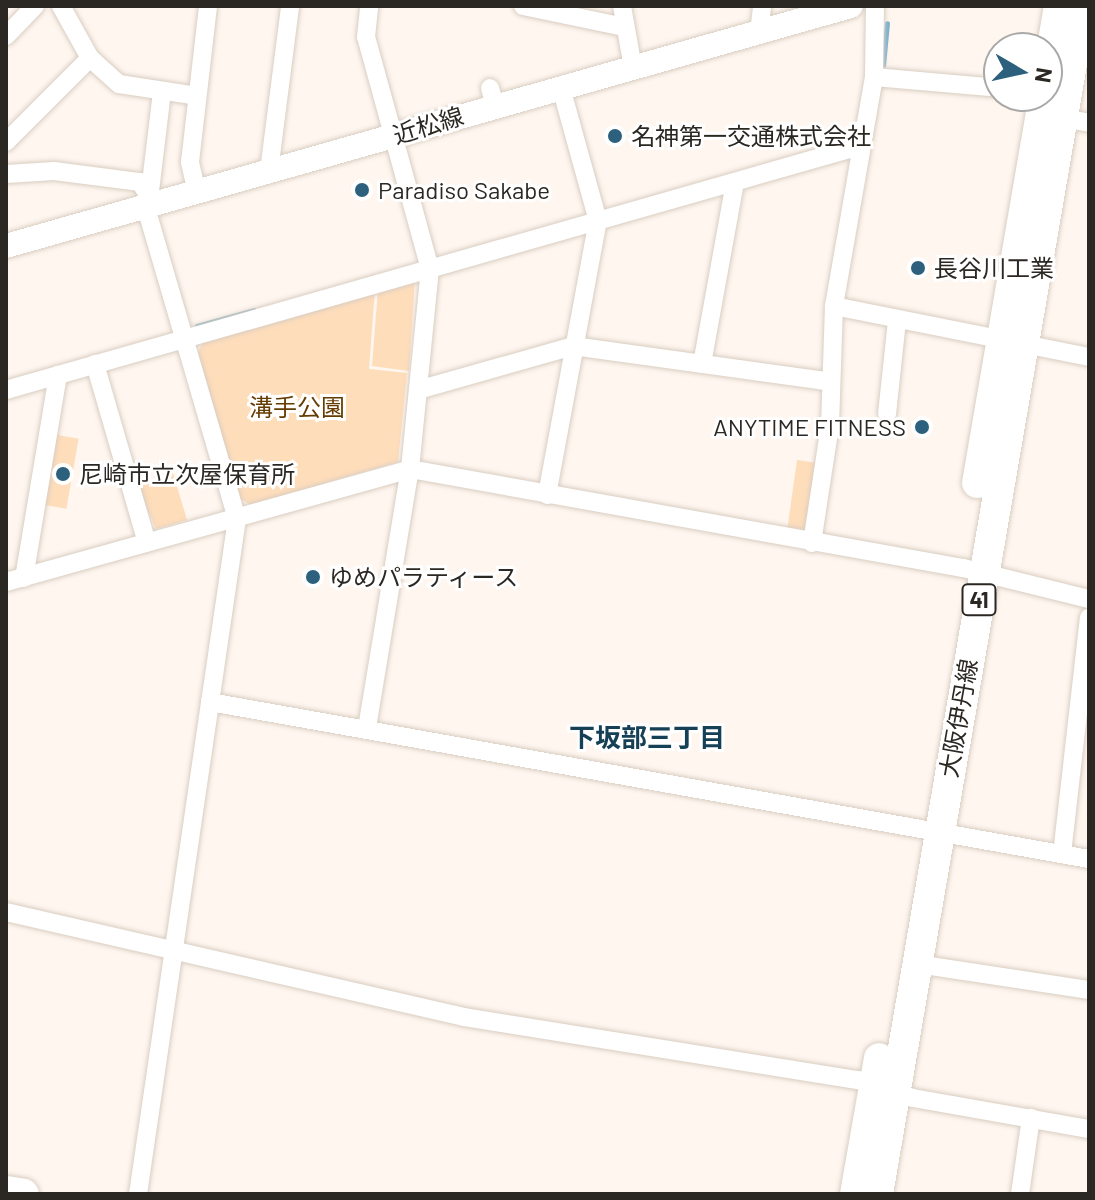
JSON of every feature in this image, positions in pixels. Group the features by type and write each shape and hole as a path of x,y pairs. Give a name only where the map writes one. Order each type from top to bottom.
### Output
{"main road":[{"name":"大阪伊丹線","path":"878,1194 884,1089 1012,341 1065,113 1082,6"},
{"path":"1052,32 1055,11"},
{"name":"大阪伊丹線","path":"855,1194 917,964 930,831"},
{"path":"6,1191 24,1194"}],"street":[{"path":"6,36 35,6"},
{"path":"61,6 90,58 124,87 197,96"},
{"path":"197,193 190,162 208,6"},
{"path":"269,171 290,6"},
{"path":"367,728 410,469 430,269 366,37 369,6"},
{"path":"523,6 624,27"},
{"path":"622,6 633,68"},
{"path":"759,32 762,6"},
{"name":"近松線","path":"6,246 151,201 197,193 392,136 493,97 561,88 851,6"},
{"path":"812,543 831,382 834,306 874,77 875,6"},
{"path":"6,142 90,58"},
{"path":"874,77 983,87"},
{"path":"547,495 598,221 561,88"},
{"path":"151,201 162,92"},
{"path":"6,390 860,146"},
{"path":"6,174 54,171 140,182 151,201 185,339 237,518 138,1194"},
{"path":"702,364 735,182"},
{"path":"834,306 1089,357"},
{"path":"887,414 897,321"},
{"path":"418,390 573,346 831,382"},
{"path":"95,364 147,543"},
{"path":"58,375 15,580 410,469 973,573 1089,599"},
{"path":"1062,854 1089,618"},
{"path":"210,702 1089,859"},
{"path":"6,912 464,1017 884,1089 1089,1129"},
{"path":"917,964 1089,990"},
{"path":"1020,1194 1031,1118"}],"green space":[{"path":"415,280 409,371 372,366 378,289"},
{"name":"溝手公園","path":"375,289 369,369 407,373 398,462 251,505 239,498 198,353 204,338"},
{"path":"57,435 79,439 66,509 45,505"},
{"path":"797,460 818,463 808,530 788,527"},
{"path":"173,473 187,520 156,529 137,485"}],"waterway":[{"path":"883,65 887,23"},
{"path":"197,326 254,310"}],"place":[{"name":"名神第一交通株式会社","path":"615,136"},
{"name":"Paradiso Sakabe","path":"362,190"},
{"name":"長谷川工業","path":"918,268"},
{"name":"ANYTIME FITNESS","path":"922,427"},
{"name":"尼崎市立次屋保育所","path":"63,474"},
{"name":"ゆめパラティース","path":"313,577"}],"district":[{"name":"下坂部三丁目","path":"647,737"}]}
